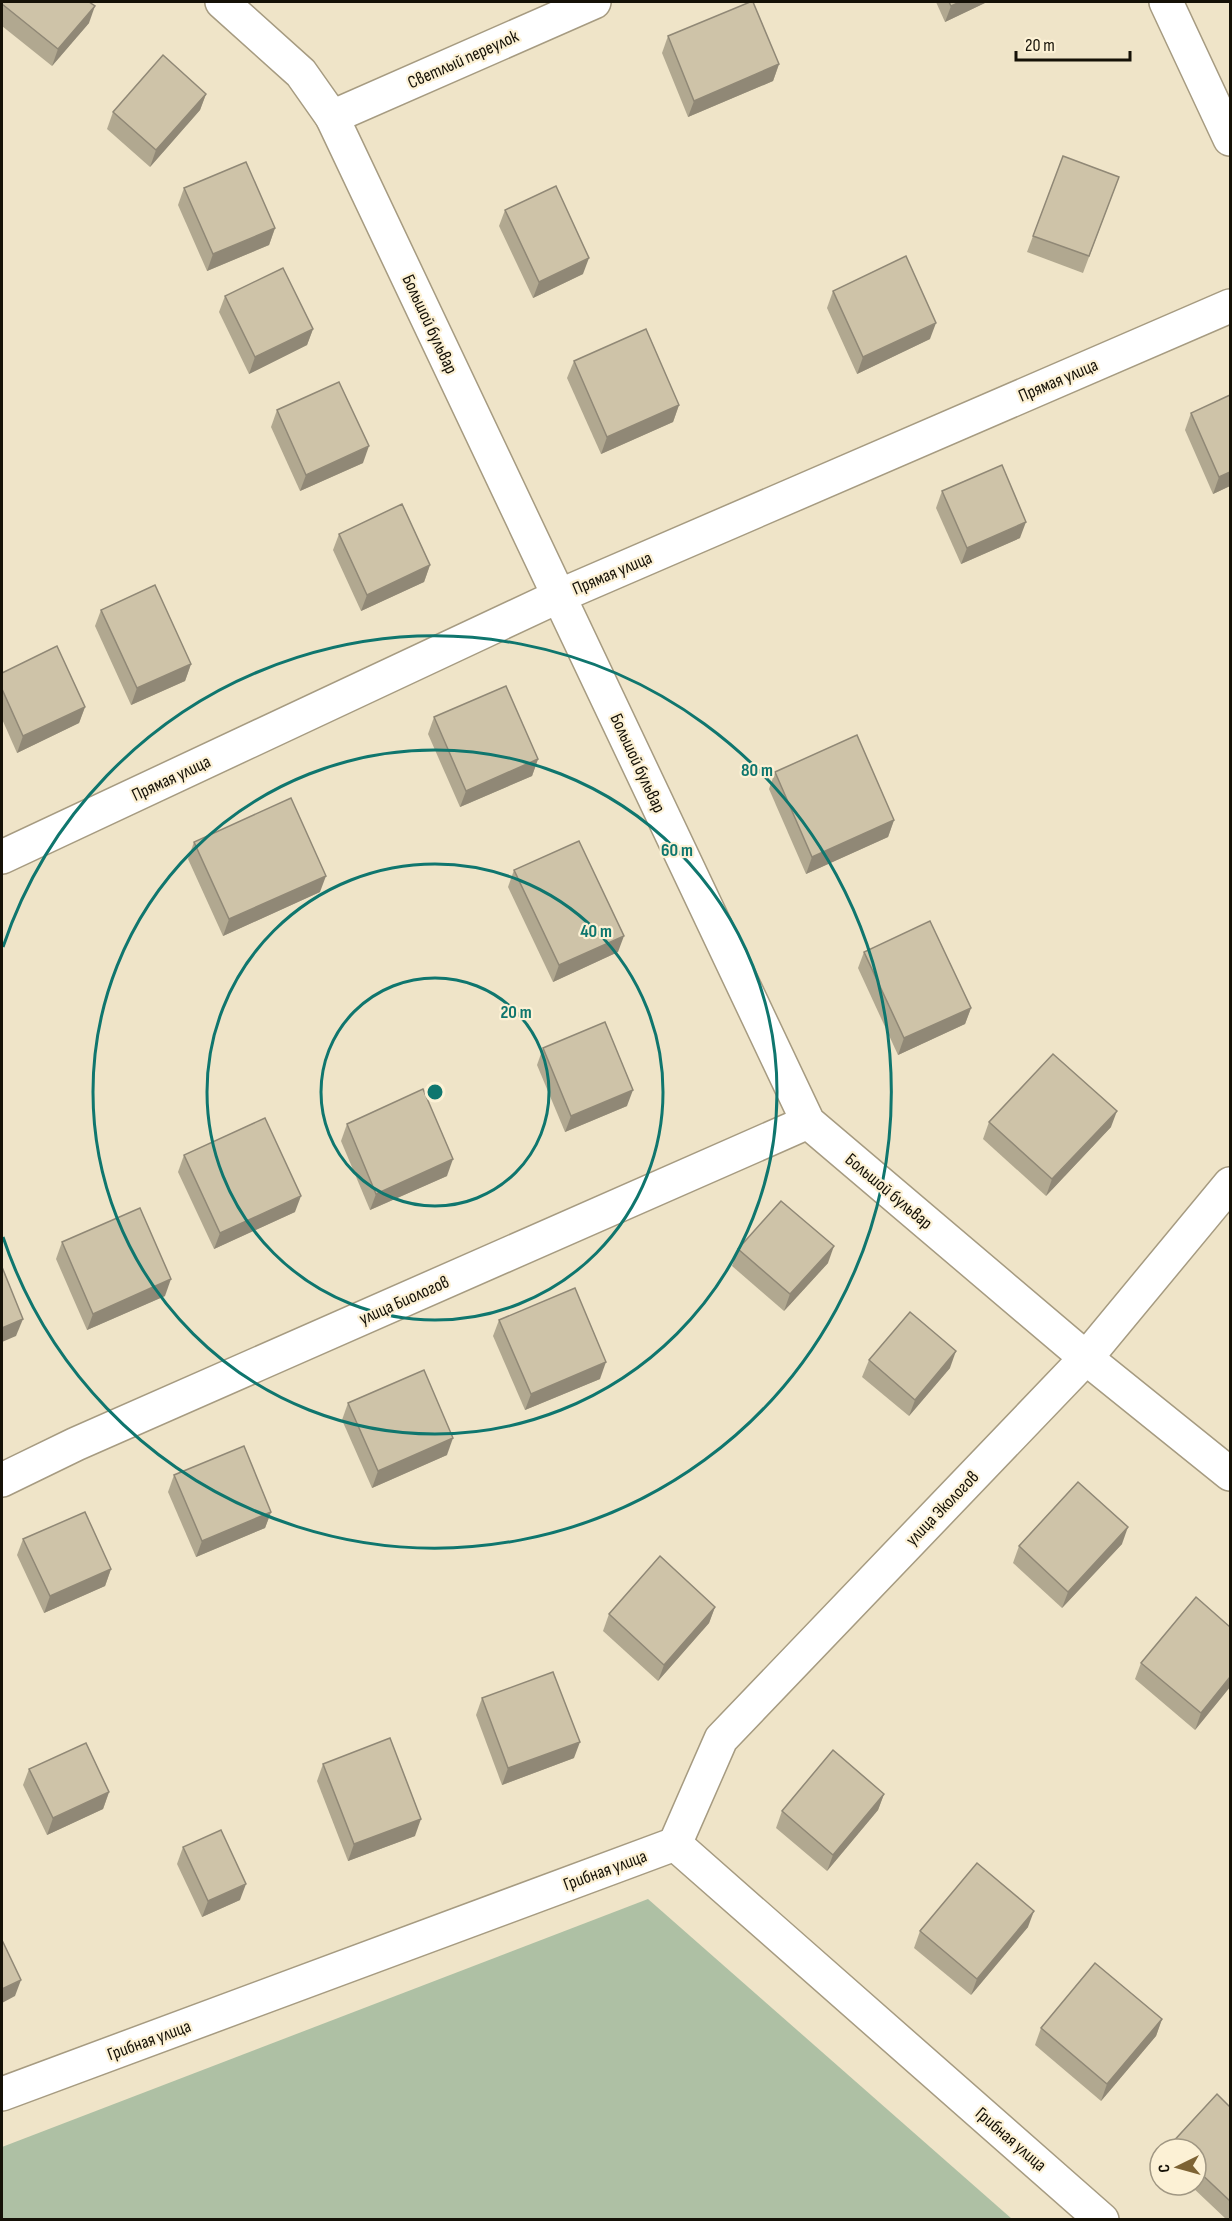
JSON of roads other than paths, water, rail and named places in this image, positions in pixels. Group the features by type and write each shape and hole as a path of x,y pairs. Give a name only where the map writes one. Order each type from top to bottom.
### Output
{"street":[{"name":"Большой бульвар","path":"222,2 301,73 332,117 808,1122 1086,1358 1230,1474"},
{"name":"Светлый переулок","path":"332,117 594,2"},
{"path":"1166,2 1230,139"},
{"name":"Прямая улица","path":"2,857 559,596 1230,306"},
{"name":"улица Биологов","path":"2,1480 76,1444 808,1122"},
{"name":"улица Экологов","path":"675,1844 721,1740 1086,1358 1230,1184"},
{"name":"Грибная улица","path":"2,2094 675,1844 1102,2220"}]}
